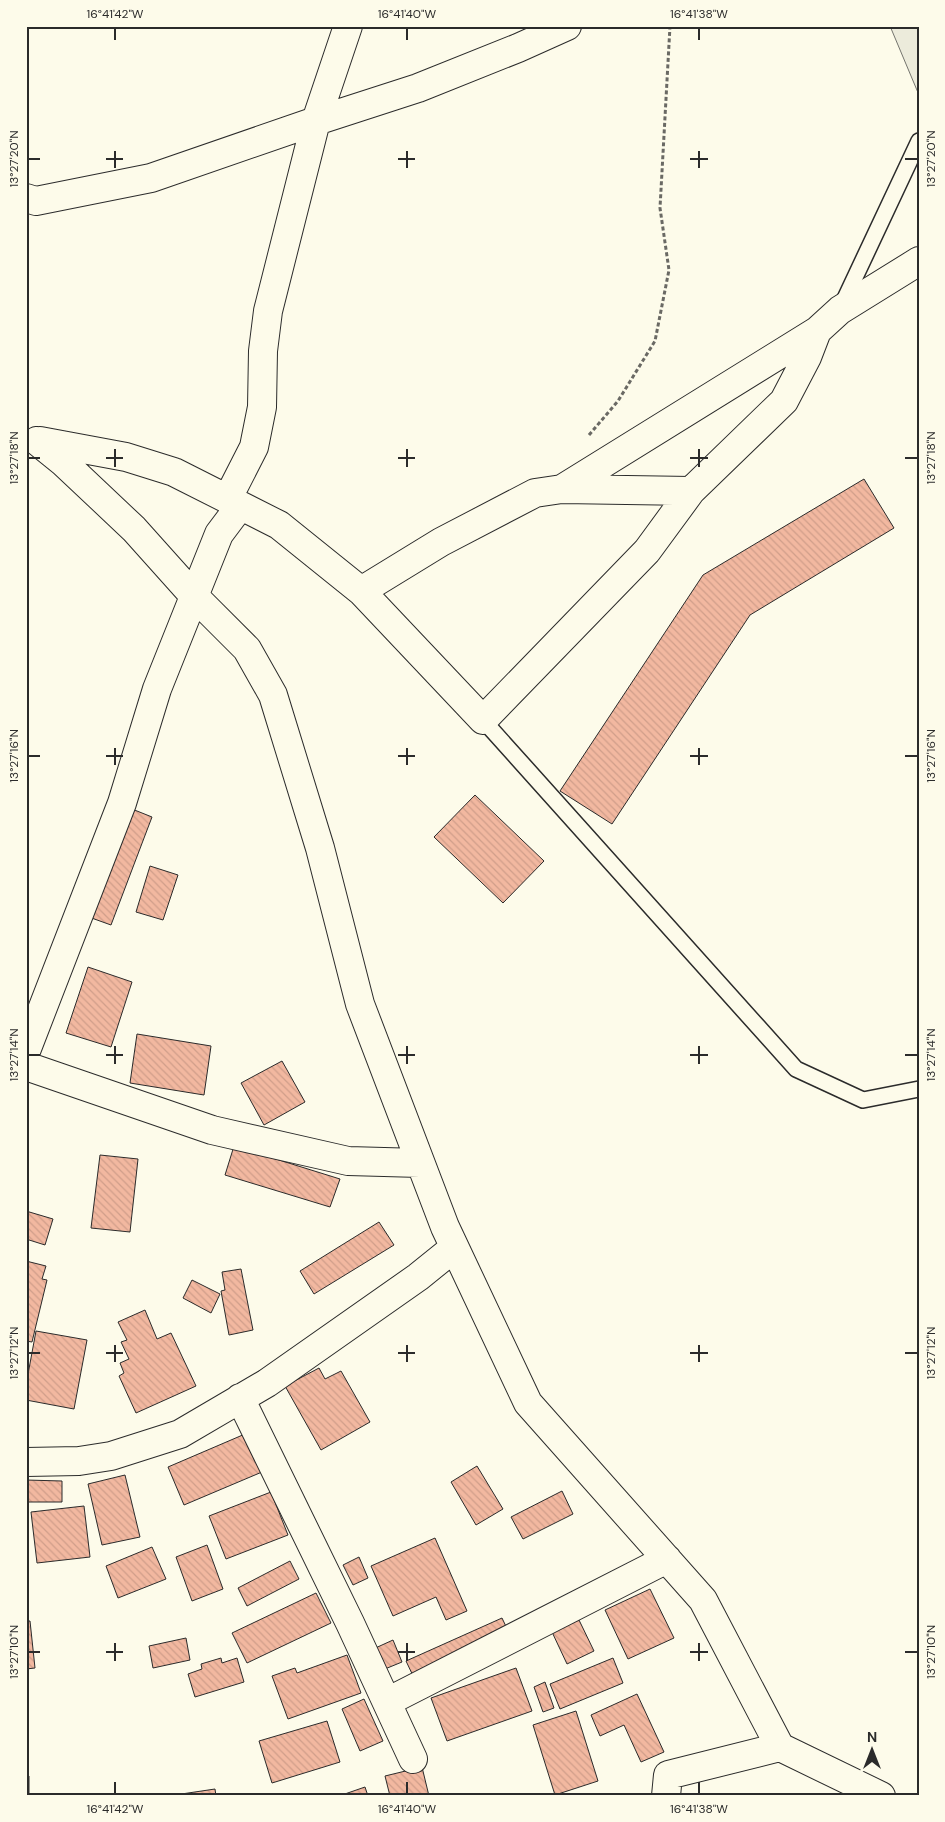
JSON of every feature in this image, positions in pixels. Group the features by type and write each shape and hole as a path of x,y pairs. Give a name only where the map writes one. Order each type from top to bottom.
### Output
{"street":[{"path":"26,1051 122,803 157,690 219,534 234,502 254,447 262,407 263,351 268,311 316,121 348,26"},
{"path":"26,198 36,201 151,178 418,88 567,26"},
{"path":"562,488 817,331 840,310 919,261"},
{"path":"32,439 126,457 174,472 279,525 361,591 483,720 647,551 691,491 784,401 807,357 817,331"},
{"path":"32,439 63,462 134,529 194,596 246,649 273,695 320,848 360,1004 454,1248 528,1403 703,1600 780,1747 881,1796"},
{"path":"361,591 441,542 535,493 562,488 691,491"},
{"path":"26,1066 220,1132 348,1161 420,1163"},
{"path":"26,1462 79,1461 111,1456 180,1434 267,1382 418,1277 454,1248"},
{"path":"240,1398 350,1623 413,1759"},
{"path":"387,1702 667,1559"},
{"path":"666,1796 668,1775 780,1747"}],"lane":[{"path":"840,310 919,141"},
{"path":"483,720 796,1069 863,1100 919,1089"}],"path":[{"path":"586,438 618,402 655,341 669,270 660,208 670,26"}],"shaded area":[{"path":"890,26 919,26 919,95"}],"building":[{"path":"864,479 894,528 750,615 612,824 560,791 703,575"},
{"path":"475,795 544,861 503,903 434,837"},
{"path":"127,807 152,817 111,925 86,916"},
{"path":"150,866 178,875 163,920 136,912"},
{"path":"88,967 132,982 111,1047 66,1033"},
{"path":"137,1034 211,1046 204,1095 130,1083"},
{"path":"282,1061 305,1102 264,1125 241,1083"},
{"path":"234,1146 340,1179 330,1207 225,1175"},
{"path":"100,1155 138,1159 130,1232 91,1228"},
{"path":"26,1211 53,1219 45,1245 26,1239"},
{"path":"379,1222 394,1245 314,1294 300,1271"},
{"path":"26,1261 46,1266 42,1279 47,1280 32,1342 26,1341"},
{"path":"241,1269 253,1330 229,1335 221,1291 225,1290 222,1272"},
{"path":"192,1280 220,1294 211,1313 183,1298"},
{"path":"145,1310 157,1339 171,1333 196,1386 136,1413 119,1376 124,1373 120,1363 129,1359 121,1342 127,1340 118,1322"},
{"path":"36,1331 87,1340 74,1409 26,1400 26,1385"},
{"path":"319,1368 325,1379 341,1371 370,1422 321,1450 285,1386"},
{"path":"245,1434 262,1472 184,1505 168,1467"},
{"path":"477,1466 503,1509 476,1525 451,1482"},
{"path":"125,1475 140,1537 102,1545 88,1484"},
{"path":"26,1480 62,1481 62,1502 26,1502"},
{"path":"562,1491 573,1514 523,1539 511,1517"},
{"path":"271,1492 288,1535 226,1559 209,1516"},
{"path":"84,1506 90,1557 37,1563 31,1512"},
{"path":"435,1538 467,1611 446,1620 436,1597 393,1616 371,1566"},
{"path":"207,1545 223,1589 192,1601 176,1557"},
{"path":"152,1547 166,1579 118,1598 106,1566"},
{"path":"359,1557 368,1578 353,1585 343,1565"},
{"path":"290,1561 299,1579 247,1606 238,1588"},
{"path":"650,1589 674,1638 628,1659 605,1610"},
{"path":"316,1593 331,1623 247,1663 232,1633"},
{"path":"502,1618 511,1637 415,1680 406,1661"},
{"path":"579,1620 594,1651 567,1664 552,1632"},
{"path":"26,1621 30,1621 35,1668 26,1669"},
{"path":"186,1638 190,1660 153,1668 149,1646"},
{"path":"393,1640 402,1662 380,1671 371,1650"},
{"path":"347,1655 361,1693 288,1719 272,1676 295,1668 297,1673"},
{"path":"221,1658 222,1663 237,1658 244,1682 195,1697 188,1674 202,1669 201,1664"},
{"path":"613,1658 623,1683 560,1709 550,1684"},
{"path":"516,1668 532,1711 447,1741 431,1698"},
{"path":"545,1682 554,1708 543,1712 534,1687"},
{"path":"637,1694 664,1752 641,1762 624,1725 600,1736 591,1715"},
{"path":"364,1699 383,1741 360,1751 342,1709"},
{"path":"576,1711 598,1781 555,1795 533,1725"},
{"path":"327,1721 340,1762 272,1783 259,1741"},
{"path":"422,1767 429,1796 390,1796 385,1776"},
{"path":"26,1776 29,1776 29,1796 26,1796"},
{"path":"365,1787 368,1796 339,1796"},
{"path":"215,1789 216,1796 168,1796"}]}
